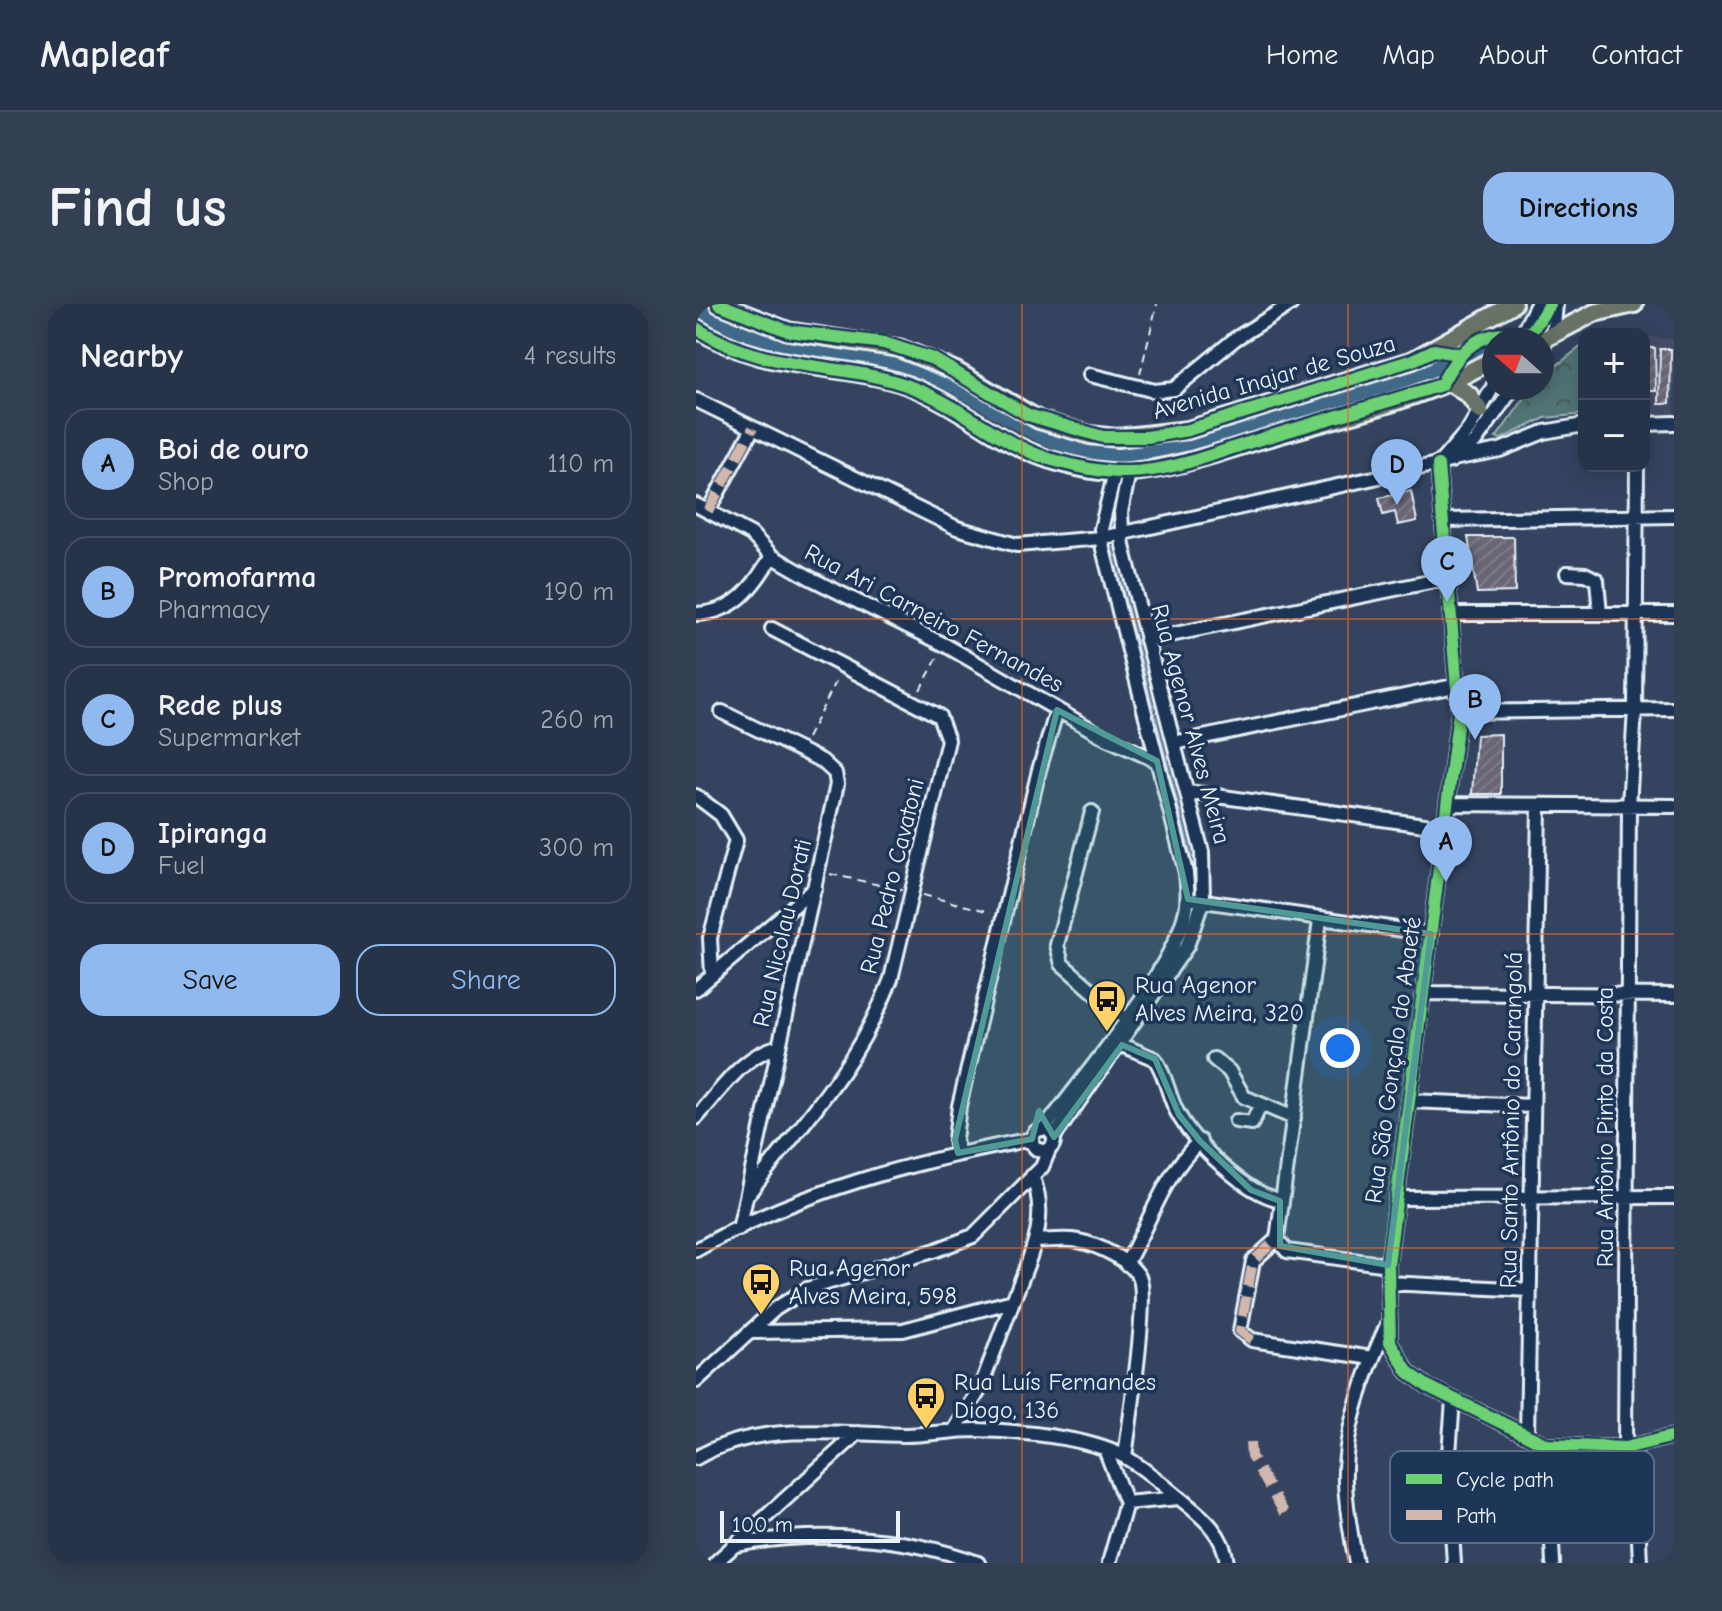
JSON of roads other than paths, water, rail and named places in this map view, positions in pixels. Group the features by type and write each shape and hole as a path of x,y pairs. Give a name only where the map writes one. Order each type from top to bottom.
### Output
{"main road":[{"name":"Avenida Inajar de Souza","path":"719,304 788,331 899,348 956,371 1039,420 1090,435 1117,438 1188,430 1413,360 1513,304"},
{"path":"1554,335 1591,307 1634,304"},
{"path":"696,328 737,349 777,362 875,376 912,386 945,399 1031,452 1070,465 1122,472 1209,457 1449,382 1482,366"},
{"path":"1449,382 1469,395 1480,411"}],"street":[{"path":"1090,375 1165,392 1174,389 1235,339 1291,304"},
{"path":"1525,328 1537,304"},
{"path":"1549,328 1556,304"},
{"path":"696,400 981,537 1017,545 1101,538 1438,465 1500,450 1544,432 1578,426"},
{"path":"1438,465 1462,439 1486,400"},
{"path":"1458,458 1483,432 1505,400"},
{"path":"1650,424 1674,423"},
{"path":"702,508 753,428"},
{"name":"Rua São Gonçalo do Abaeté","path":"1438,465 1459,712 1388,1265 1387,1325 1394,1352 1408,1372 1453,1400 1547,1445 1630,1447 1674,1436"},
{"name":"Rua Agenor Alves Meira","path":"1049,1133 1122,1045 1187,946 1203,900 1205,866 1146,640 1122,533 1122,472"},
{"name":"Rua Agenor Alves Meira","path":"1049,1133 1174,944 1187,899 1186,873 1101,538 1122,472"},
{"name":"Rua Antônio Pinto da Costa","path":"1630,1451 1627,1196 1629,806 1635,710 1637,472"},
{"name":"Rua Ari Carneiro Fernandes","path":"702,508 751,534 772,556 851,601 945,645 1057,710 1157,761"},
{"path":"1444,520 1674,516"},
{"path":"696,614 719,611 737,603 772,556"},
{"path":"1567,573 1585,574 1597,580 1600,614"},
{"path":"1146,640 1449,578"},
{"path":"1453,614 1674,614"},
{"name":"Rua Pedro Cavatoni","path":"749,1193 799,1133 864,1043 891,979 948,740 939,716 772,629"},
{"path":"1174,743 1459,685"},
{"path":"1459,712 1674,709"},
{"path":"958,1153 955,1140 959,1106 1039,770 1057,710"},
{"name":"Rua Nicolau Dorati","path":"722,712 802,750 830,767 837,784 739,1229"},
{"path":"1188,792 1446,828"},
{"path":"696,796 721,815 736,840 710,938 712,974"},
{"path":"1449,804 1674,806"},
{"name":"Rua Santo Antônio do Carangolá","path":"1527,1435 1539,807"},
{"path":"1092,812 1057,945 1058,955 1062,964 1125,1019"},
{"path":"1186,873 1205,866"},
{"path":"696,989 815,888"},
{"path":"1187,899 1431,934"},
{"path":"1320,920 1277,1239 1253,1261 1240,1331 1252,1340 1372,1358"},
{"path":"1424,993 1674,995"},
{"path":"1122,1045 1155,1059 1179,1115 1200,1141 1251,1190 1280,1200"},
{"path":"696,1118 749,1060 765,1050 778,1047"},
{"path":"1214,1059 1229,1071 1239,1093 1260,1106 1294,1118"},
{"path":"1409,1101 1533,1106"},
{"path":"1236,1121 1252,1123 1260,1106"},
{"path":"696,1381 775,1309 807,1289 973,1236 1006,1207 1045,1163 1044,1151 1049,1133 1034,1133 1032,1139"},
{"path":"696,1250 739,1229 869,1177 958,1153 1032,1139"},
{"path":"1032,1139 1044,1151"},
{"path":"1126,1264 1163,1189 1185,1156 1200,1141"},
{"path":"954,1431 980,1389 1035,1241 1041,1208 1034,1173"},
{"path":"1397,1198 1674,1197"},
{"path":"1277,1239 1287,1251 1388,1265"},
{"path":"1035,1241 1082,1242 1126,1264 1139,1279 1142,1292 1125,1457"},
{"path":"1388,1283 1530,1290"},
{"path":"751,1332 903,1330 1013,1301"},
{"path":"1356,1563 1347,1508 1345,1459 1372,1358 1387,1325"},
{"path":"1449,1451 1453,1400"},
{"path":"696,1458 739,1441 774,1433 903,1435 954,1431 1005,1432 1105,1449 1125,1457 1179,1498 1221,1539 1227,1563"},
{"path":"715,1563 858,1433"},
{"path":"1547,1445 1547,1451"},
{"path":"1105,1449 1126,1503 1109,1563"},
{"path":"1126,1503 1179,1498"},
{"path":"736,1545 799,1536 849,1539 909,1545 978,1563"},
{"path":"1453,1543 1454,1563"},
{"path":"1552,1543 1553,1563"},
{"name":"Rua Antônio Pinto da Costa","path":"1638,1543 1640,1563"}],"waterway":[{"path":"696,309 741,334 778,347 873,357 922,368 963,387 1042,432 1085,447 1110,451 1136,451 1186,442 1406,381 1476,355"},
{"path":"1112,551 1191,857"}],"place":[{"name":"Ipiranga","path":"1397,505"},
{"name":"Rede plus","path":"1447,602"},
{"name":"Promofarma","path":"1475,740"},
{"name":"Boi de ouro","path":"1446,882"},
{"name":"Rua Agenor Alves Meira, 320","path":"1107,1033"},
{"name":"Rua Agenor Alves Meira, 598","path":"761,1316"},
{"name":"Rua Luís Fernandes Diogo, 136","path":"926,1430"}]}
